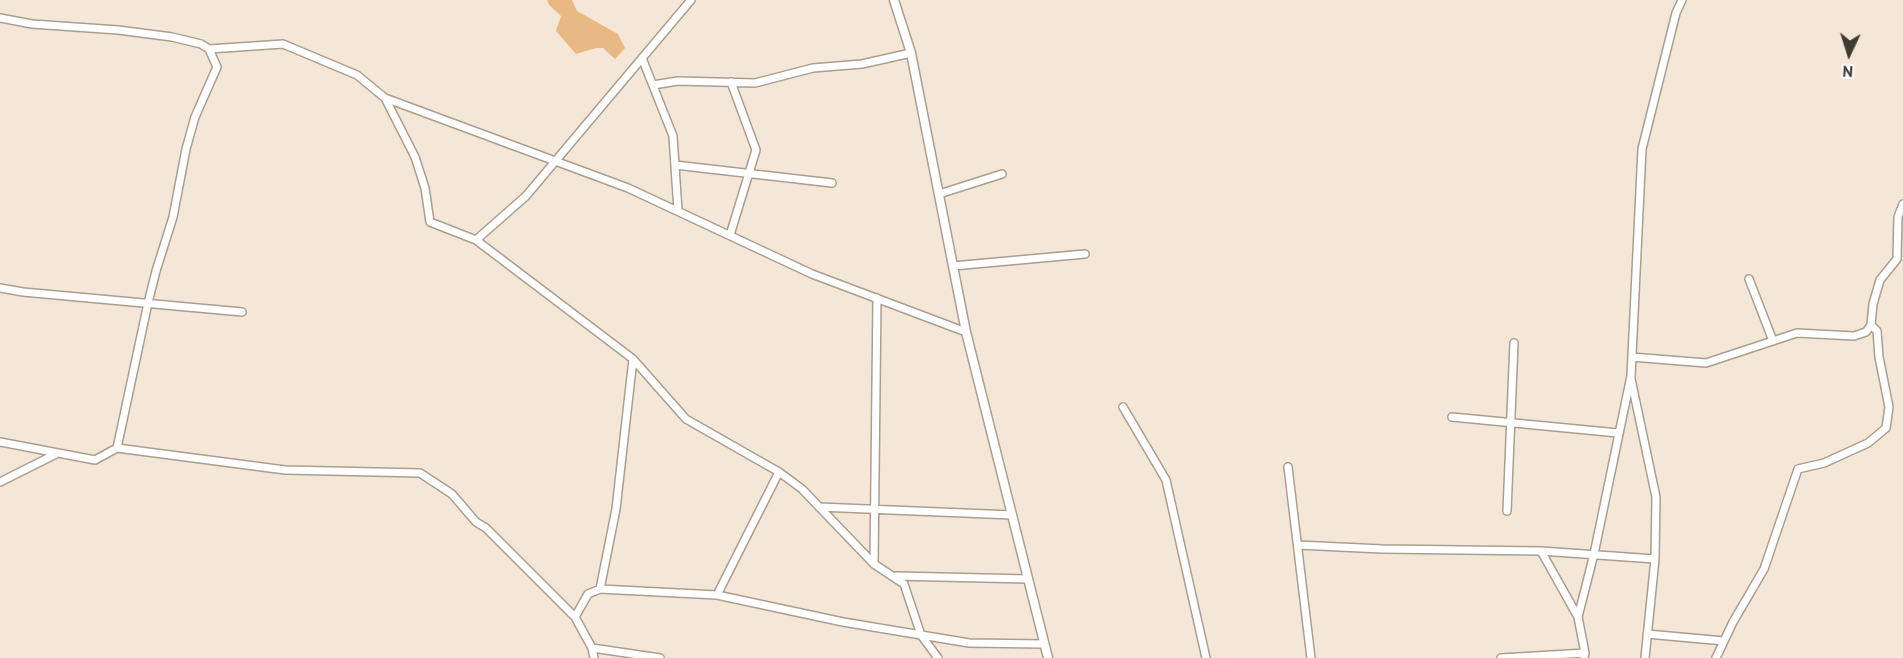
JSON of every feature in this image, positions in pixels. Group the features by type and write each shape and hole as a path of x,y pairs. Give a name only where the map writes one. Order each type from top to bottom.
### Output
{"street":[{"path":"476,240 526,196 691,0"},
{"path":"894,0 910,53 966,332 1048,658"},
{"path":"1578,617 1594,554 1631,376 1642,149 1676,13 1682,0"},
{"path":"0,18 32,24 154,34 201,44 209,49 217,67 195,117 186,149 173,217 148,303 117,448"},
{"path":"209,49 283,44 357,75 385,98 628,188 812,274 966,332"},
{"path":"653,85 678,81 755,83 813,68 862,64 910,53"},
{"path":"642,58 673,136 678,211"},
{"path":"730,236 756,150 731,82"},
{"path":"385,98 415,157 425,188 430,222 476,240 633,359 686,419 779,472 802,489 874,564 904,584 921,635 938,658"},
{"path":"675,165 832,183"},
{"path":"939,195 1002,174"},
{"path":"1632,357 1706,363 1797,333 1854,336 1866,332 1871,325 1873,304 1880,280 1897,259 1898,217 1903,204"},
{"path":"953,267 1085,254"},
{"path":"1749,279 1773,341"},
{"path":"0,288 22,292 242,312"},
{"path":"874,564 877,298"},
{"path":"1716,658 1732,622 1764,569 1798,469 1824,463 1868,443 1886,428 1888,407 1877,331 1871,325"},
{"path":"1507,511 1514,343"},
{"path":"600,589 616,509 633,359"},
{"path":"1631,376 1656,497 1655,559 1644,658"},
{"path":"1123,407 1166,480 1206,658"},
{"path":"1452,417 1618,433"},
{"path":"0,442 95,460 117,448 285,470 420,473 452,494 476,522 486,528 575,617 592,648 594,658"},
{"path":"0,482 56,454"},
{"path":"1288,467 1311,658"},
{"path":"717,595 779,472"},
{"path":"819,507 1012,515"},
{"path":"1298,545 1383,549 1541,550 1655,559"},
{"path":"1501,658 1584,655 1578,617 1541,550"},
{"path":"893,576 1028,579"},
{"path":"575,617 588,594 600,589 717,595 843,622 969,643 1044,644"},
{"path":"1647,634 1724,641"},
{"path":"592,648 660,658"}],"shaded area":[{"path":"547,0 572,0 577,11 618,34 625,48 615,59 603,48 576,54 556,31 561,16"}]}
